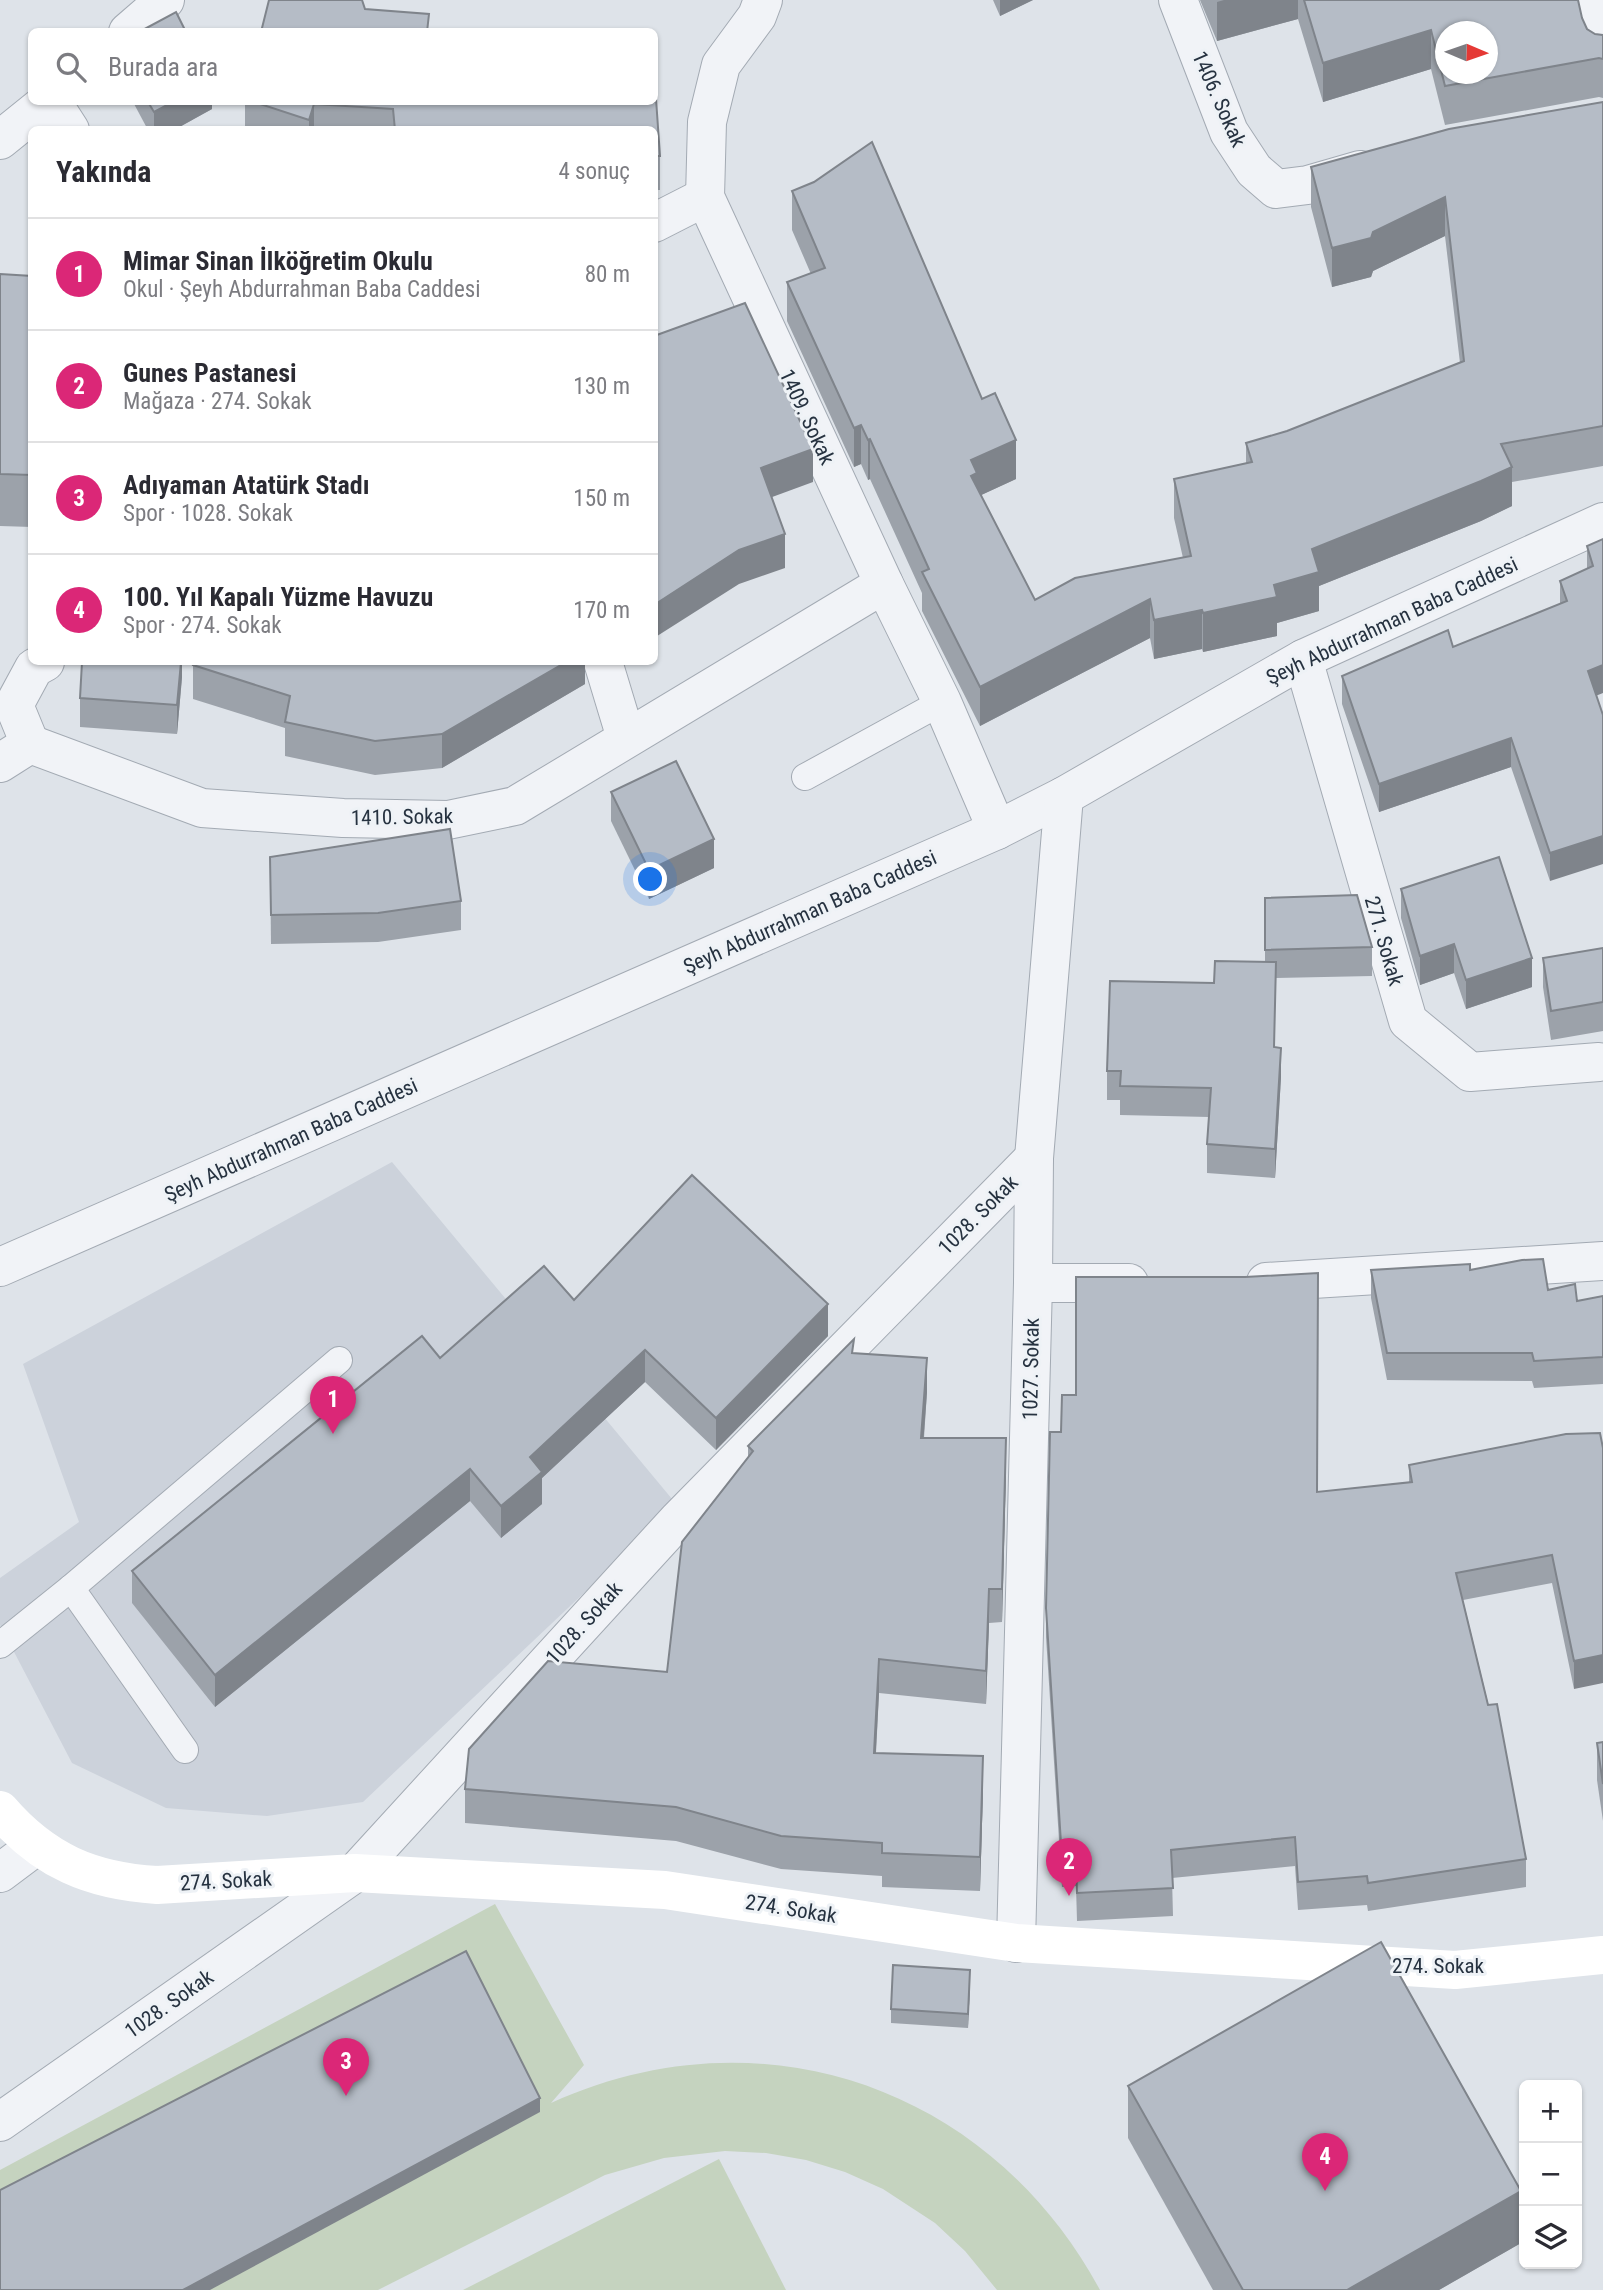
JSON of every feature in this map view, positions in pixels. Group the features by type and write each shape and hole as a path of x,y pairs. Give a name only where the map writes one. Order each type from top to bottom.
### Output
{"street":[{"path":"133,28 165,0"},
{"name":"1409. Sokak","path":"763,0 757,16 721,65 707,122 705,197 884,584 942,702 997,830"},
{"name":"1406. Sokak","path":"1178,0 1229,132 1254,170 1276,189 1308,185 1395,161"},
{"path":"1593,0 1603,53"},
{"path":"4,132 43,105"},
{"path":"54,105 67,126"},
{"path":"658,221 705,197"},
{"name":"Şeyh Abdurrahman Baba Caddesi","path":"0,1267 997,830 1064,796 1303,659 1600,534"},
{"name":"1410. Sokak","path":"15,753 202,808 343,818 447,820 514,806 884,584"},
{"name":"271. Sokak","path":"1303,659 1408,1021 1469,1072 1599,1062"},
{"path":"15,753 14,705 34,668 40,665"},
{"path":"604,665 626,737"},
{"name":"1027. Sokak","path":"1016,1943 1034,1158 1064,796"},
{"name":"1028. Sokak","path":"0,2122 355,1873 678,1520 1034,1158"},
{"path":"1231,1284 1603,1261"},
{"path":"1033,1283 1165,1283"},
{"name":"274. Sokak","path":"0,1810 36,1846 81,1871 131,1883 157,1885 355,1873 665,1890 1016,1943 1455,1970 1603,1955"},
{"path":"0,1873 36,1846"}],"lane":[{"path":"805,777 942,702"},
{"path":"0,1645 339,1360"},
{"path":"71,1588 186,1750"}],"shaded area":[{"path":"392,1162 677,1505 363,1802 267,1816 166,1808 72,1763 0,1625 0,1578 79,1522 23,1364"}],"green space":[{"path":"495,1904 584,2065 551,2103 631,2075 710,2063 789,2067 864,2085 934,2117 998,2162 1054,2220 1100,2290 997,2290 965,2251 935,2223 883,2189 845,2172 806,2160 766,2153 725,2151 664,2158 605,2175 378,2290 0,2290 0,2170"},
{"path":"719,2159 786,2290 463,2290"}],"building":[{"path":"269,0 362,0 365,9 429,14 427,28 262,28"},
{"path":"1304,0 1578,0 1587,29 1603,35 1603,59 1498,76 1498,21 1435,21 1435,46 1431,30 1323,63"},
{"path":"176,12 184,28 146,28"},
{"path":"1603,102 1603,426 1501,444 1512,467 1312,549 1319,572 1274,585 1277,597 1203,613 1202,610 1154,620 1150,599 980,687 922,572 929,569 870,439 868,440 861,425 854,428 787,282 825,268 792,191 814,182 872,142 982,399 995,393 1016,440 971,460 977,473 971,476 1035,600 1075,578 1191,556 1174,479 1252,462 1246,443 1287,431 1464,361 1445,197 1373,232 1371,238 1332,248 1311,167 1449,129"},
{"path":"150,105 167,105 154,112"},
{"path":"263,105 314,105 309,120"},
{"path":"330,105 656,105 658,126 395,126 393,109"},
{"path":"0,274 28,276 28,475 0,474"},
{"path":"745,303 813,449 761,468 785,534 739,550 658,602 658,335"},
{"path":"1603,539 1603,665 1588,671 1603,715 1603,836 1550,853 1511,738 1379,784 1342,676 1448,630 1453,647 1567,601 1560,581 1593,566 1587,546"},
{"path":"82,665 181,665 177,705 80,698"},
{"path":"193,665 561,665 442,734 375,741 285,722 290,696"},
{"path":"676,761 714,839 649,870 611,792"},
{"path":"450,829 461,901 378,913 271,915 270,857"},
{"path":"1499,857 1532,958 1466,980 1454,944 1420,956 1401,889"},
{"path":"1357,895 1372,947 1265,950 1265,898"},
{"path":"1603,948 1603,1002 1551,1011 1543,958"},
{"path":"1215,961 1276,962 1274,1047 1281,1048 1275,1149 1207,1144 1211,1088 1120,1086 1121,1071 1107,1071 1110,981 1214,983"},
{"path":"692,1175 828,1304 716,1418 645,1350 530,1457 542,1472 501,1506 470,1469 215,1675 132,1571 422,1336 440,1358 544,1266 574,1300"},
{"path":"1543,1259 1548,1290 1575,1284 1577,1301 1603,1296 1603,1357 1534,1361 1532,1353 1387,1353 1371,1270 1470,1264 1470,1270 1522,1260"},
{"path":"1318,1273 1317,1492 1412,1482 1409,1465 1566,1434 1600,1433 1603,1448 1603,1655 1574,1661 1552,1555 1456,1573 1488,1705 1497,1704 1526,1859 1368,1883 1367,1876 1298,1882 1295,1837 1171,1850 1173,1888 1077,1893 1076,1858 1062,1859 1046,1608 1050,1432 1061,1432 1062,1395 1076,1395 1076,1277 1245,1277"},
{"path":"854,1339 852,1353 927,1358 921,1438 1006,1438 1002,1589 989,1589 986,1671 879,1659 874,1753 983,1756 980,1857 882,1853 882,1843 781,1836 676,1807 465,1789 469,1749 548,1661 667,1672 682,1542 753,1451 748,1446"},
{"path":"1603,1742 1603,1784 1597,1743"},
{"path":"1381,1942 1519,2187 1519,2192 1347,2290 1243,2290 1128,2086"},
{"path":"466,1951 540,2098 183,2290 0,2290 0,2190"},
{"path":"893,1965 970,1970 968,2014 891,2009"}],"place":[{"name":"Mimar Sinan İlköğretim Okulu","path":"333,1434"},
{"name":"Gunes Pastanesi","path":"1069,1896"},
{"name":"Adıyaman Atatürk Stadı","path":"346,2096"},
{"name":"100. Yıl Kapalı Yüzme Havuzu","path":"1325,2191"}]}
